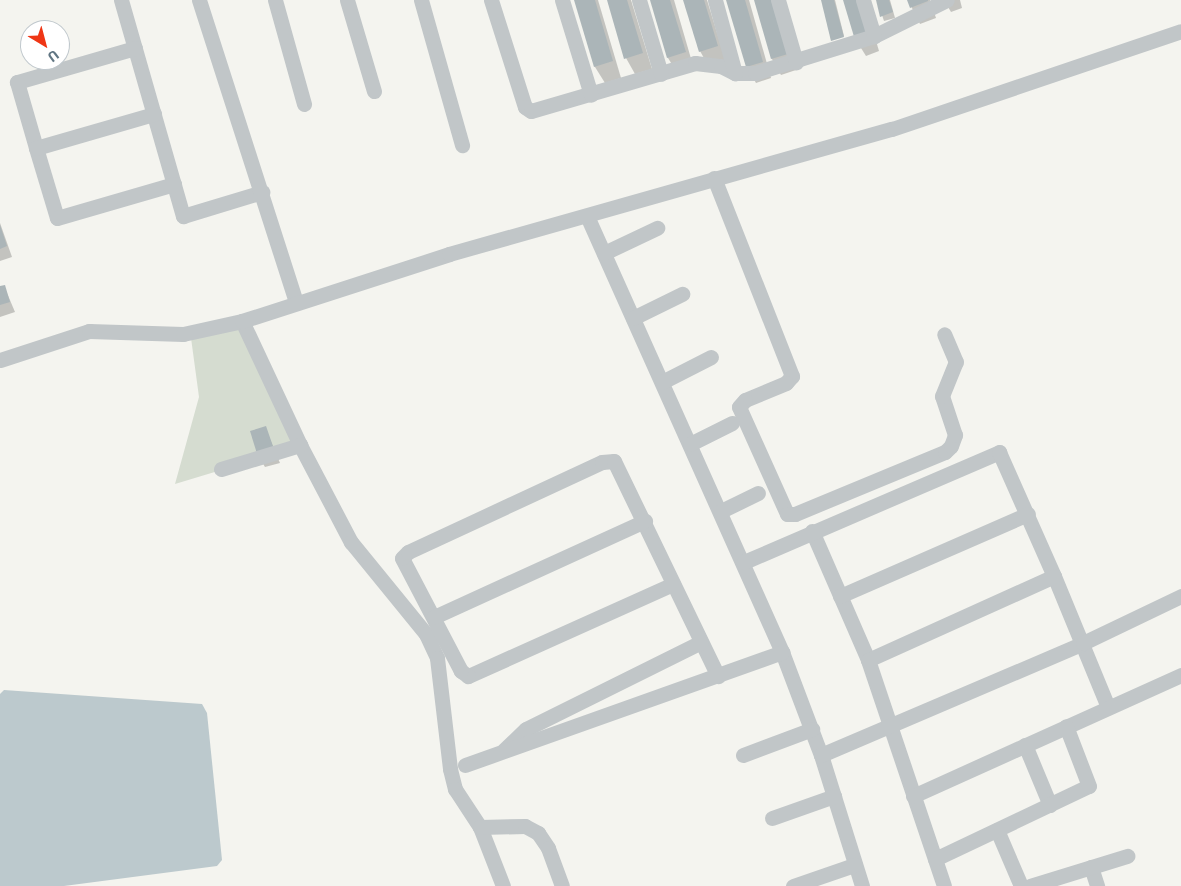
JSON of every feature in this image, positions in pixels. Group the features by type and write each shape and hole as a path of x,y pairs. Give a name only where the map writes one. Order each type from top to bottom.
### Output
{"street":[{"path":"121,0 183,216 262,192"},
{"path":"199,0 296,303"},
{"path":"275,0 304,104"},
{"path":"347,0 374,91"},
{"path":"421,0 462,145"},
{"path":"491,0 524,107 540,111 695,63 721,66 735,73 755,73 796,62 874,36 938,2"},
{"path":"562,0 591,95"},
{"path":"639,0 661,74"},
{"path":"714,0 735,73"},
{"path":"778,0 796,62"},
{"path":"862,0 874,36"},
{"path":"0,360 89,331 183,334 242,321 449,254 892,129 1181,31"},
{"path":"134,48 18,82 56,218 174,184"},
{"path":"36,148 154,114"},
{"path":"714,178 792,376 786,383 745,400 739,407 787,514 821,503 945,452 951,446 955,435 942,396 956,362 944,334"},
{"path":"587,216 744,562 782,652 822,755 854,865 862,886"},
{"path":"604,253 657,228"},
{"path":"633,318 682,294"},
{"path":"242,321 300,445 351,542 426,634 437,658 455,789 480,827 504,886"},
{"path":"662,382 711,357"},
{"path":"690,444 732,423"},
{"path":"221,470 300,445"},
{"path":"744,562 812,531 999,452 1028,514 1108,707"},
{"path":"673,584 468,676 461,671 434,617 403,565 402,558 408,552 602,462 614,461 645,521 673,584 718,676"},
{"path":"721,511 758,493"},
{"path":"840,596 1028,514"},
{"path":"434,617 645,521"},
{"path":"812,531 868,660 892,726 943,886"},
{"path":"868,660 1054,576"},
{"path":"822,755 1083,644 1181,596"},
{"path":"502,752 526,730 701,642"},
{"path":"465,765 782,652"},
{"path":"914,796 1181,675"},
{"path":"935,859 1089,786 1066,726"},
{"path":"743,755 812,729"},
{"path":"1025,745 1050,805"},
{"path":"772,818 834,796"},
{"path":"480,827 525,826 538,833 548,848 562,886"},
{"path":"997,830 1021,886"},
{"path":"1030,886 1127,856"},
{"path":"794,886 854,865"},
{"path":"1091,867 1097,886"}],"shaded area":[{"path":"247,322 304,445 175,484 199,397 191,338"},
{"path":"4,690 202,704 207,713 222,860 217,866 64,886 0,886 0,694"}],"building":[{"path":"574,0 595,0 613,61 594,67"},
{"path":"607,0 627,0 643,53 624,59"},
{"path":"650,0 670,0 686,52 667,58"},
{"path":"683,0 704,0 718,46 699,52"},
{"path":"726,0 745,0 763,62 746,67"},
{"path":"754,0 772,0 788,54 771,59"},
{"path":"821,0 834,0 844,37 831,41"},
{"path":"843,0 860,0 871,35 855,40"},
{"path":"876,0 889,0 893,12 880,17"},
{"path":"907,0 928,0 928,1 910,8"},
{"path":"0,225 7,246 0,249"},
{"path":"5,285 10,302 0,305 0,286"},
{"path":"266,426 275,452 258,457 250,431"}]}
